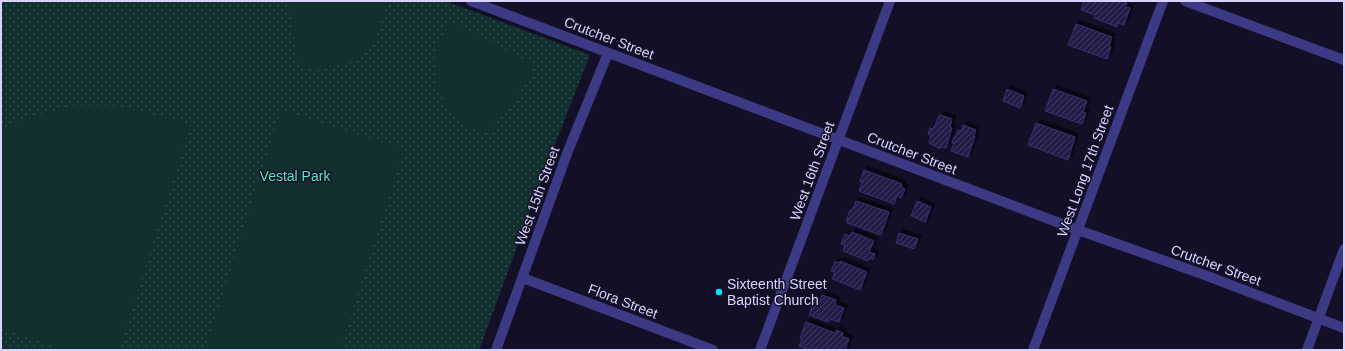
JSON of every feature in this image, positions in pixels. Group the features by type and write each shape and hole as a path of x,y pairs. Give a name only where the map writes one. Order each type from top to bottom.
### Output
{"street":[{"name":"Crutcher Street","path":"471,1 1078,230 1202,274 1344,328"},
{"name":"West 16th Street","path":"760,350 890,1"},
{"name":"West Long 17th Street","path":"1033,350 1163,1"},
{"path":"1185,1 1344,60"},
{"name":"West 15th Street","path":"496,350 568,151 608,53"},
{"path":"1307,350 1344,249"},
{"name":"Flora Street","path":"522,278 713,350"}],"green space":[{"name":"Vestal Park","path":"1,1 446,1 590,55 552,152 479,350 1,350"},
{"path":"288,1 383,1 388,3 374,42 359,59 316,70 299,66"},
{"path":"450,21 532,64 533,75 489,133 471,128 451,114 437,88 434,52"},
{"path":"72,106 118,106 191,124 119,350 67,350 1,328 1,129 24,119"},
{"path":"281,110 404,149 340,350 205,350"}],"building":[{"path":"1084,1 1121,1 1127,3 1125,7 1130,8 1124,25 1118,23 1117,27 1094,18 1095,15 1081,10"},
{"path":"1076,24 1112,37 1109,46 1111,47 1107,59 1068,45"},
{"path":"1007,89 1024,96 1020,108 1003,101"},
{"path":"1053,89 1087,101 1083,112 1086,113 1082,124 1045,111"},
{"path":"940,115 952,119 950,127 952,128 946,148 941,147 940,149 929,143 931,135 928,134 930,128 933,129"},
{"path":"1036,123 1075,137 1068,160 1028,145"},
{"path":"963,125 976,130 968,157 951,151 954,143 952,143 954,137 955,138 958,130 961,131"},
{"path":"864,170 902,184 901,187 905,189 901,198 897,196 894,204 859,191 862,182 860,181"},
{"path":"856,201 889,212 881,235 847,223 848,221 846,221 850,210 852,211"},
{"path":"917,201 931,207 925,222 911,216"},
{"path":"852,232 874,241 869,252 875,254 873,260 869,258 868,261 843,251 845,245 841,244 845,234 850,236"},
{"path":"899,233 918,239 914,249 896,243"},
{"path":"840,261 867,272 860,290 832,279 835,272 831,271 835,262 839,263"},
{"path":"822,295 836,300 835,305 844,308 839,322 830,319 828,322 809,315 815,299 819,301"},
{"path":"806,322 835,333 836,330 843,333 842,336 849,339 845,350 819,350 814,348 814,350 809,350 799,346 802,339 800,338"}],"place":[{"name":"Sixteenth Street Baptist Church","path":"719,292"}]}
